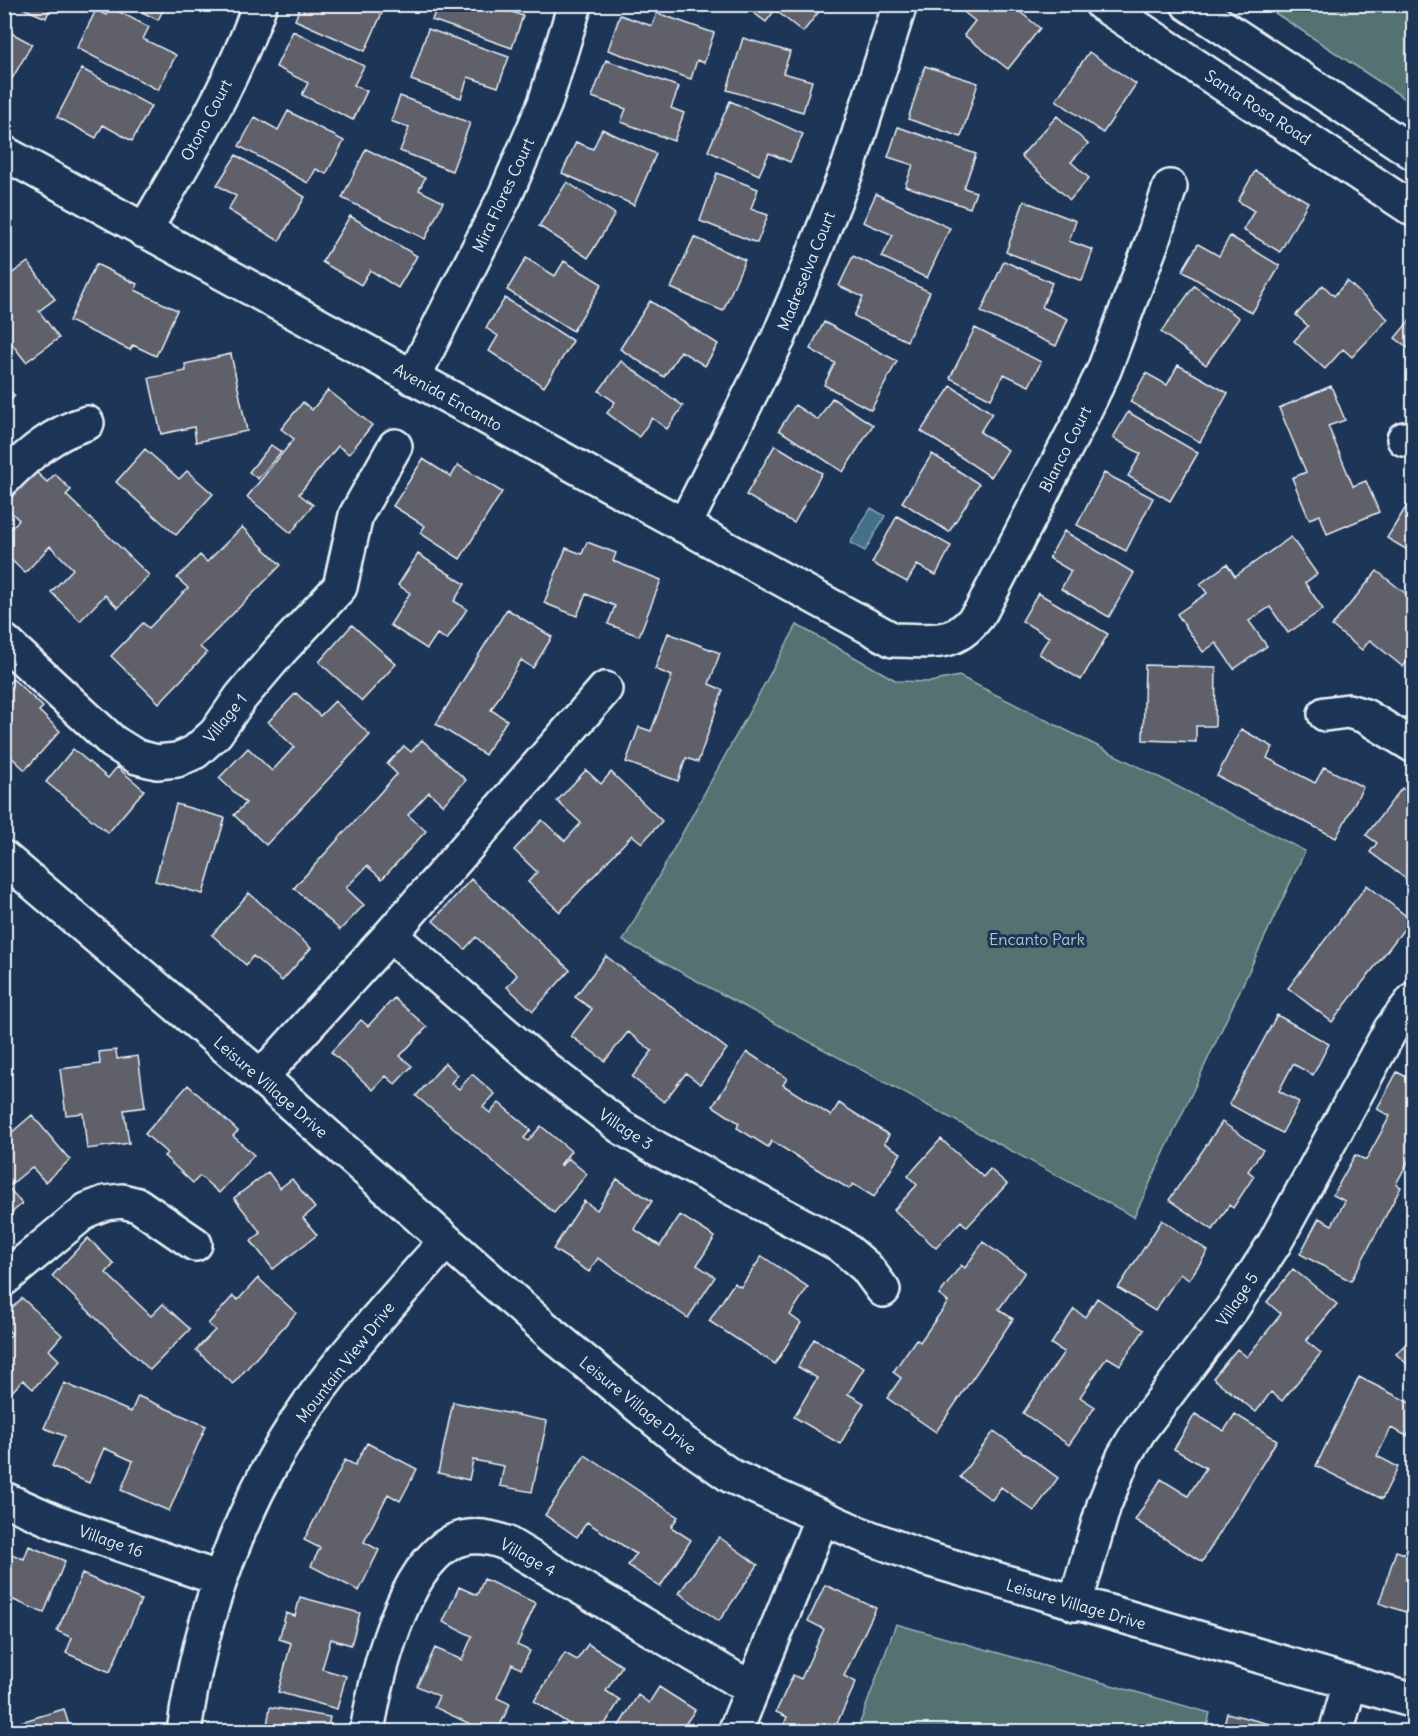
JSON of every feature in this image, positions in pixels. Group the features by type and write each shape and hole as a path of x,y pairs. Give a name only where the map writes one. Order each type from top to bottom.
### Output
{"street":[{"name":"Otono Court","path":"144,231 208,122 248,39 260,4"},
{"name":"Mira Flores Court","path":"413,378 506,196 545,103 575,4"},
{"name":"Madreselva Court","path":"684,526 778,339 808,268 849,165 900,4"},
{"name":"Santa Rosa Road","path":"1102,4 1413,210"},
{"path":"1188,4 1413,153"},
{"name":"Avenida Encanto","path":"4,153 893,640"},
{"name":"Blanco Court","path":"893,640 942,641 960,635 973,623 981,611 1104,370 1151,245 1170,187"},
{"path":"4,479 28,455 50,439 87,423"},
{"name":"Village 1","path":"4,641 113,742 137,757 157,762 177,760 195,753 216,733 280,651 340,586 356,515 395,446"},
{"path":"261,1077 390,934 604,688"},
{"path":"1325,714 1348,711 1365,716 1413,746"},
{"name":"Leisure Village Drive","path":"4,858 261,1077 555,1337 681,1441 731,1476 860,1534 927,1559 1413,1701"},
{"name":"Village 3","path":"390,934 546,1069 621,1127 656,1148 840,1245 866,1267 883,1290"},
{"name":"Village 5","path":"1075,1604 1104,1505 1124,1456 1138,1431 1233,1307 1274,1244 1391,1029 1413,999"},
{"path":"4,1279 87,1210 105,1203 122,1201 138,1205 195,1244"},
{"name":"Mountain View Drive","path":"184,1731 194,1672 220,1579 256,1493 304,1411 353,1347 445,1242"},
{"name":"Village 16","path":"4,1498 56,1522 220,1579"},
{"path":"735,1731 822,1517"},
{"name":"Village 4","path":"367,1731 384,1658 410,1590 436,1553 453,1541 472,1536 490,1537 506,1543 752,1689"},
{"path":"1336,1731 1350,1683"}],"green space":[{"path":"1263,5 1413,5 1413,104"},
{"name":"Encanto Park","path":"797,625 897,681 930,682 959,676 1305,851 1134,1217 623,941"},
{"path":"896,1624 1210,1713 1206,1731 857,1731"}],"water":[{"path":"871,508 885,516 865,551 850,543"}],"building":[{"path":"13,4 52,4 46,18"},
{"path":"126,4 166,4 158,20"},
{"path":"301,4 386,4 365,51 295,20"},
{"path":"438,4 491,4 523,16 512,48 432,20"},
{"path":"761,4 815,4 821,9 803,32 775,10 766,22 754,13"},
{"path":"954,4 1010,4 1040,28 1008,69 964,35 975,21"},
{"path":"110,7 149,27 143,39 176,55 158,90 77,48 96,10 106,15"},
{"path":"657,13 714,33 704,63 697,60 691,79 608,50 620,15 652,26"},
{"path":"4,29 32,44 5,91 4,91"},
{"path":"428,29 509,57 498,87 468,77 461,98 411,80"},
{"path":"293,31 364,66 354,85 367,91 353,120 302,95 308,83 276,67"},
{"path":"743,38 790,52 783,73 812,81 803,112 727,90"},
{"path":"1089,52 1136,84 1103,133 1056,100"},
{"path":"606,60 679,87 671,108 684,113 674,141 621,122 626,109 592,97"},
{"path":"925,66 978,83 961,137 908,119"},
{"path":"82,69 151,106 132,141 103,125 96,138 57,117"},
{"path":"400,96 470,123 452,171 400,151 409,128 391,121"},
{"path":"730,101 803,134 790,162 769,153 759,175 708,151"},
{"path":"288,111 344,141 326,174 316,169 308,183 239,146 255,117 278,130"},
{"path":"1057,116 1088,144 1071,162 1089,178 1070,200 1021,156"},
{"path":"898,127 976,154 964,188 976,192 970,208 905,186 913,165 888,157"},
{"path":"602,129 656,154 634,205 562,173 576,142 593,149"},
{"path":"366,149 425,178 419,190 443,202 425,239 342,198"},
{"path":"236,155 305,197 279,241 228,210 236,196 217,185"},
{"path":"1255,171 1308,202 1280,252 1243,230 1254,211 1238,201"},
{"path":"717,173 758,189 751,209 768,215 757,243 700,221"},
{"path":"567,182 615,214 588,258 539,226"},
{"path":"876,194 950,228 927,278 882,257 893,235 863,222"},
{"path":"1024,201 1076,221 1069,241 1093,250 1082,281 1006,252"},
{"path":"350,216 417,256 398,288 370,270 361,285 322,262"},
{"path":"1230,236 1280,266 1252,313 1182,271 1198,244 1219,256"},
{"path":"694,237 745,260 723,311 671,288"},
{"path":"853,256 930,292 907,341 854,316 863,297 839,286"},
{"path":"526,258 555,276 564,261 602,284 573,331 507,290"},
{"path":"1004,261 1052,283 1042,307 1068,319 1056,346 981,312"},
{"path":"28,262 55,299 39,311 59,338 26,362 4,334 4,279"},
{"path":"96,264 137,284 135,290 177,310 156,356 133,345 130,350 69,321"},
{"path":"1347,281 1388,319 1352,357 1343,349 1325,369 1294,341 1308,326 1296,315 1323,285 1334,296"},
{"path":"1194,286 1239,318 1206,365 1161,332"},
{"path":"505,298 573,341 544,387 489,351 498,336 486,328"},
{"path":"650,301 718,344 705,366 681,351 664,377 620,349"},
{"path":"1414,315 1414,352 1395,338"},
{"path":"824,322 897,361 871,410 824,385 835,363 810,349"},
{"path":"975,328 1041,362 1029,386 1004,374 991,399 950,378"},
{"path":"231,354 247,431 196,442 194,427 161,434 149,378 186,371 185,364"},
{"path":"621,361 683,406 667,429 652,418 639,437 607,413 615,402 599,391"},
{"path":"1178,365 1228,393 1200,442 1130,402 1146,373 1167,385"},
{"path":"4,385 15,396 4,406"},
{"path":"951,386 992,413 980,432 1008,450 991,477 921,431"},
{"path":"1331,386 1345,420 1328,426 1353,486 1366,481 1379,512 1327,534 1320,515 1309,519 1292,478 1306,472 1279,408"},
{"path":"328,390 372,425 349,454 338,446 299,494 313,505 291,533 247,497 294,439 281,429 303,402 312,410"},
{"path":"832,398 873,425 843,472 779,430 795,405 818,420"},
{"path":"1128,412 1198,453 1170,501 1128,476 1141,454 1113,438"},
{"path":"271,445 281,452 258,479 249,472"},
{"path":"775,445 822,473 794,523 746,495"},
{"path":"145,449 179,479 187,471 213,494 176,535 116,482"},
{"path":"932,454 979,484 949,532 902,502"},
{"path":"423,459 451,477 458,465 502,492 460,559 420,533 425,526 393,506"},
{"path":"36,472 47,482 55,474 71,490 66,495 149,575 118,608 105,595 80,621 51,592 73,569 50,546 25,573 4,553 4,535 19,520 4,505"},
{"path":"1104,473 1153,498 1126,551 1077,525"},
{"path":"1414,494 1414,554 1387,538"},
{"path":"897,516 951,546 936,575 917,565 907,582 872,563"},
{"path":"242,527 281,565 200,647 207,653 159,703 111,656 143,623 149,628 188,588 177,578 200,555 207,562"},
{"path":"1064,531 1134,573 1109,617 1061,589 1071,571 1049,558"},
{"path":"1291,537 1317,574 1305,583 1323,609 1288,633 1270,607 1249,621 1267,646 1234,669 1216,643 1203,652 1177,614 1207,593 1200,584 1227,564 1235,576"},
{"path":"587,542 616,553 613,561 661,580 639,636 608,624 615,606 586,594 577,616 544,603 566,548 582,554"},
{"path":"418,554 465,584 454,601 467,609 447,640 437,634 427,649 390,625 410,593 398,585"},
{"path":"1377,571 1414,600 1414,653 1403,667 1370,640 1362,650 1332,626"},
{"path":"1038,593 1108,634 1081,680 1039,654 1049,637 1022,621"},
{"path":"507,609 552,637 533,668 521,660 491,710 507,720 485,755 436,724"},
{"path":"352,625 396,664 362,701 319,662"},
{"path":"668,633 720,653 709,684 723,690 698,762 686,758 678,781 626,762 639,727 651,731 672,676 655,669"},
{"path":"1145,665 1216,667 1215,726 1196,726 1196,742 1143,740"},
{"path":"13,679 43,707 39,711 60,731 25,770 4,750 4,683 7,685"},
{"path":"296,693 320,716 335,701 370,735 266,845 234,815 246,803 219,778 248,748 272,771 294,747 268,722"},
{"path":"1241,729 1273,747 1267,758 1315,783 1324,767 1363,787 1336,838 1217,776"},
{"path":"422,740 466,780 443,805 429,792 408,815 426,831 382,879 367,866 346,888 364,905 340,930 294,888 397,774 387,764 404,746 411,752"},
{"path":"73,749 108,778 117,767 144,790 108,833 46,782"},
{"path":"586,770 601,784 611,772 662,821 642,843 632,835 560,912 528,882 537,872 514,850 542,820 565,841 581,823 557,801"},
{"path":"1402,788 1414,796 1414,885 1370,852 1377,843 1366,835"},
{"path":"176,804 225,818 203,894 155,881"},
{"path":"471,879 570,970 533,1011 507,987 517,975 476,937 465,949 433,921"},
{"path":"1367,885 1411,920 1332,1022 1288,988"},
{"path":"249,893 311,948 282,981 253,956 246,965 212,935"},
{"path":"606,956 727,1049 700,1084 686,1073 664,1102 632,1077 652,1051 628,1032 605,1061 571,1036 592,1009 575,997"},
{"path":"394,998 427,1027 400,1056 412,1066 395,1084 386,1076 373,1090 331,1052 361,1020 368,1026"},
{"path":"1277,1015 1329,1044 1313,1075 1293,1064 1279,1091 1299,1102 1282,1133 1229,1104"},
{"path":"116,1050 117,1059 138,1056 145,1107 124,1110 129,1143 87,1149 83,1113 66,1115 60,1069 100,1064 99,1052"},
{"path":"747,1052 787,1078 783,1085 831,1116 839,1103 889,1135 884,1143 901,1153 874,1197 853,1184 849,1189 772,1141 768,1147 737,1128 739,1123 713,1106"},
{"path":"445,1063 458,1075 451,1083 459,1089 472,1074 495,1094 483,1107 490,1113 499,1103 531,1130 524,1138 528,1141 541,1126 571,1151 560,1165 568,1158 587,1174 554,1213 416,1096"},
{"path":"1397,1072 1414,1081 1414,1151 1396,1184 1401,1187 1351,1281 1300,1254 1319,1218 1332,1225 1345,1201 1333,1195 1355,1155 1366,1160 1390,1116 1377,1109"},
{"path":"188,1085 238,1131 233,1136 254,1155 219,1193 200,1176 193,1183 164,1156 167,1153 145,1134"},
{"path":"32,1115 70,1160 45,1182 32,1167 8,1187 22,1204 4,1219 4,1139"},
{"path":"1222,1122 1263,1150 1248,1171 1254,1176 1233,1208 1229,1205 1213,1230 1169,1200"},
{"path":"941,1139 983,1177 990,1169 1007,1184 967,1227 961,1221 936,1248 894,1210 917,1185 908,1176"},
{"path":"268,1172 280,1188 292,1179 315,1208 303,1218 317,1235 273,1269 251,1241 261,1233 234,1198"},
{"path":"617,1179 652,1201 634,1229 660,1246 680,1215 715,1237 697,1265 715,1277 688,1318 598,1258 589,1272 553,1249 584,1201 597,1210"},
{"path":"1162,1220 1208,1251 1189,1280 1180,1274 1155,1311 1118,1288"},
{"path":"88,1238 114,1264 106,1273 151,1316 163,1304 190,1329 150,1370 52,1276"},
{"path":"983,1242 1025,1272 999,1309 1013,1319 936,1432 887,1398 901,1378 893,1372 916,1339 920,1342 948,1302 939,1295 961,1265 965,1268"},
{"path":"762,1256 808,1287 790,1315 801,1323 775,1364 709,1321 734,1283 741,1287"},
{"path":"1293,1269 1337,1304 1306,1341 1321,1353 1282,1401 1271,1392 1256,1412 1213,1378 1237,1349 1247,1357 1281,1314 1267,1302"},
{"path":"258,1278 296,1313 233,1384 196,1350 215,1330 208,1324 233,1296 238,1300"},
{"path":"22,1298 62,1335 49,1350 59,1360 33,1389 23,1380 4,1400 4,1341 12,1334 4,1327 4,1316"},
{"path":"1097,1298 1144,1330 1120,1365 1107,1357 1080,1397 1095,1407 1069,1445 1023,1413 1064,1352 1051,1344 1074,1309 1085,1317"},
{"path":"1414,1335 1414,1370 1396,1354"},
{"path":"814,1339 864,1368 848,1394 864,1403 840,1444 794,1417 817,1378 798,1367"},
{"path":"1359,1377 1414,1405 1414,1424 1407,1436 1391,1428 1377,1456 1398,1467 1382,1499 1316,1466"},
{"path":"64,1383 131,1412 138,1396 206,1426 169,1511 121,1490 133,1461 104,1448 89,1483 52,1466 65,1436 44,1428"},
{"path":"453,1402 547,1421 532,1492 500,1486 504,1466 473,1460 469,1480 438,1473"},
{"path":"1195,1414 1224,1431 1235,1414 1277,1440 1202,1562 1135,1520 1161,1479 1188,1496 1206,1468 1174,1449"},
{"path":"994,1431 1058,1478 1034,1511 1001,1487 992,1500 960,1477"},
{"path":"367,1443 417,1469 400,1501 388,1494 364,1542 379,1550 359,1591 311,1566 320,1548 304,1540 345,1460 355,1465"},
{"path":"585,1455 678,1517 671,1527 691,1540 660,1587 628,1565 636,1554 587,1522 577,1537 545,1515"},
{"path":"719,1537 758,1565 719,1621 679,1593"},
{"path":"29,1546 65,1561 44,1613 4,1596 4,1551 24,1559"},
{"path":"1396,1551 1414,1557 1414,1615 1379,1603"},
{"path":"82,1574 141,1600 110,1672 66,1653 72,1638 57,1631"},
{"path":"484,1579 536,1603 517,1645 530,1651 521,1669 512,1664 497,1698 510,1704 497,1732 487,1732 434,1707 439,1696 417,1686 435,1648 462,1660 472,1636 443,1622 459,1587 477,1595"},
{"path":"825,1585 876,1608 844,1676 856,1682 833,1732 781,1732 787,1717 776,1712 793,1675 801,1679 824,1629 808,1621"},
{"path":"300,1597 360,1613 351,1645 331,1639 322,1669 346,1676 337,1709 278,1692 291,1643 279,1639 286,1613 295,1616"},
{"path":"588,1644 622,1666 606,1691 620,1700 600,1732 581,1732 534,1701 565,1653 577,1660"},
{"path":"4,1647 9,1648 4,1688"},
{"path":"659,1687 695,1710 680,1732 615,1732 638,1695 649,1703"},
{"path":"270,1707 330,1717 327,1732 266,1732"},
{"path":"64,1709 71,1732 13,1732 11,1725"},
{"path":"1227,1713 1285,1728 1284,1732 1222,1732"}]}
